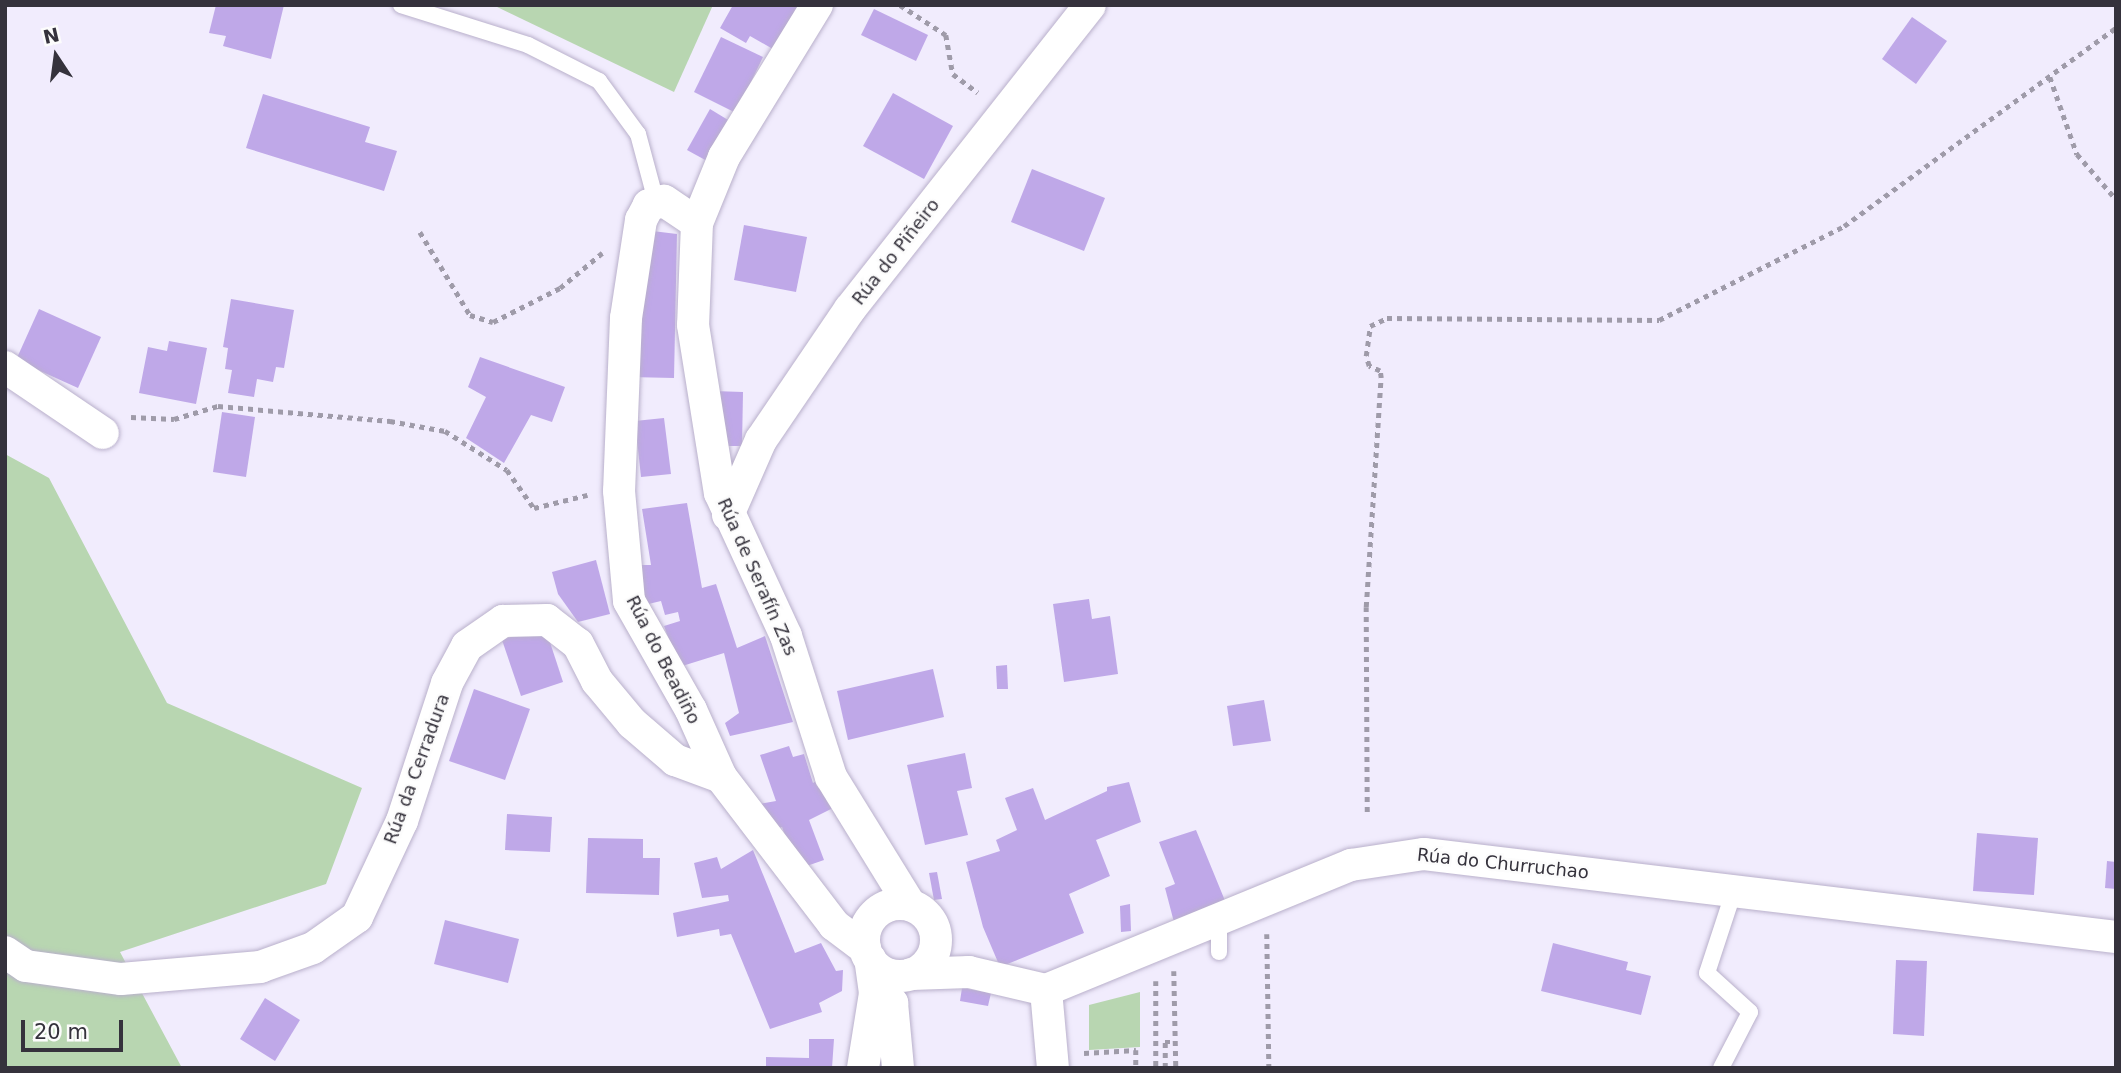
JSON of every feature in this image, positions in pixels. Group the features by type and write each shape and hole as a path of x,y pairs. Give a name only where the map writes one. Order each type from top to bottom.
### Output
{"street":[{"name":"Rúa de Serafín Zas","path":"817,5 724,157 696,223 691,282 698,371 718,483 728,515 786,636 831,777 878,859 910,905"},
{"name":"Rúa do Piñeiro","path":"728,515 761,440 850,309 1090,5"},
{"path":"648,214 664,201 696,223"},
{"name":"Rúa do Beadiño","path":"648,214 626,318 619,491 629,601 691,710 721,777 834,925 871,935"},
{"path":"5,367 103,433"},
{"name":"Rúa da Cerradura","path":"16,959 121,979 260,967 313,948 357,917 401,821 454,670 467,646 503,621 547,620 578,644 597,681 632,723 675,760 721,777"},
{"name":"Rúa do Churruchao","path":"1046,990 1219,940 1351,865 1394,855 1485,860 2116,937"},
{"path":"863,1068 875,993 871,935 878,859"},
{"path":"871,935 898,904 910,905 926,914 935,931 969,972"},
{"path":"875,993 934,952 935,931"},
{"path":"871,935 883,971 906,974 969,972 1046,990 1054,1061"},
{"path":"875,993 892,1003 898,1068"}],"lane":[{"path":"401,5 528,45 599,82 638,134 648,214"},
{"path":"1721,1068 1750,1012 1707,972 1734,891"}],"path":[{"path":"900,5 946,35 954,74 978,90 979,123 988,136"},
{"path":"1367,812 1366,607 1381,378 1380,371 1369,366 1366,356 1370,326 1387,318 1659,320 1844,226 2116,28"},
{"path":"2050,77 2077,154 2116,199"},
{"path":"420,232 470,315 492,322 560,288 648,214"},
{"path":"103,433 121,417 174,419 218,406 390,421 445,431 507,470 534,508 619,491"},
{"path":"1219,940 1267,934 1269,1068"},
{"path":"1174,966 1176,1068"},
{"path":"1156,1068 1156,978 1174,974"},
{"path":"1165,1068 1165,1042 1175,1042"},
{"path":"1054,1061 1136,1050 1136,1068"}],"green space":[{"path":"493,5 713,5 674,92"},
{"path":"5,454 49,478 167,703 362,788 326,884 120,952 182,1068 5,1068"},
{"path":"1140,992 1140,1047 1089,1050 1089,1005"}],"building":[{"path":"216,5 284,5 271,59 223,46 226,36 209,33"},
{"path":"733,5 805,5 778,52 750,36 746,43 720,28"},
{"path":"874,9 928,35 916,61 861,35"},
{"path":"1912,17 1947,41 1916,84 1882,59"},
{"path":"721,37 763,57 736,113 694,92"},
{"path":"893,93 953,126 924,179 863,146"},
{"path":"263,94 370,127 365,142 397,151 384,191 246,148"},
{"path":"710,109 733,123 707,161 687,150"},
{"path":"1032,169 1105,198 1084,251 1011,222"},
{"path":"744,225 807,237 796,292 734,280"},
{"path":"644,230 677,234 674,378 630,377"},
{"path":"231,299 294,310 284,368 276,367 273,382 257,379 254,397 228,393 232,370 225,369 228,348 223,347"},
{"path":"39,309 101,337 78,388 16,360"},
{"path":"169,341 207,348 196,404 139,393 148,347 167,351"},
{"path":"480,357 565,387 552,422 531,415 504,463 466,438 486,397 468,387"},
{"path":"713,391 743,392 742,446 717,446"},
{"path":"222,412 255,417 246,477 213,472"},
{"path":"664,418 671,474 641,477 635,421"},
{"path":"687,503 702,588 716,584 737,648 765,636 793,722 730,736 725,723 739,713 724,653 679,667 664,626 680,621 678,612 665,615 661,601 640,606 631,565 651,565 642,509"},
{"path":"596,560 610,614 578,622 558,594 552,572"},
{"path":"1089,599 1092,619 1110,616 1118,674 1064,682 1053,604"},
{"path":"525,632 547,633 563,682 521,696 502,640"},
{"path":"1007,665 1008,689 997,689 996,666"},
{"path":"933,669 944,717 848,740 837,691"},
{"path":"474,689 530,709 505,780 449,761"},
{"path":"1264,700 1271,741 1233,746 1227,706"},
{"path":"789,746 793,757 804,754 813,783 820,778 835,807 809,820 824,860 798,869 782,827 767,831 748,806 776,801 760,755"},
{"path":"965,753 972,788 957,791 968,835 925,845 907,765"},
{"path":"1129,782 1141,822 1096,840 1110,876 1069,894 1084,933 1000,967 983,927 966,862 1000,851 996,840 1017,830 1005,798 1033,788 1045,820 1107,791 1107,787"},
{"path":"507,814 552,817 550,852 505,850"},
{"path":"1196,830 1228,908 1175,926 1165,888 1175,884 1159,842"},
{"path":"1977,833 2038,838 2034,895 1973,891"},
{"path":"588,838 643,839 643,858 660,858 659,895 586,893"},
{"path":"753,850 795,953 821,943 836,971 843,970 842,991 819,1003 822,1012 770,1029 731,934 720,936 719,929 677,937 673,913 729,901 728,895 702,898 694,863 717,857 721,869"},
{"path":"2107,861 2116,862 2116,889 2105,888"},
{"path":"937,872 942,899 934,900 929,873"},
{"path":"1130,904 1131,931 1121,932 1120,906"},
{"path":"445,920 519,939 508,983 434,964"},
{"path":"1553,943 1628,962 1626,970 1651,976 1641,1015 1541,991"},
{"path":"1896,960 1927,961 1924,1036 1893,1034"},
{"path":"962,988 991,993 988,1006 960,1001"},
{"path":"265,998 300,1020 275,1061 240,1039"},
{"path":"809,1039 834,1039 832,1068 766,1068 766,1057 809,1058"}]}
